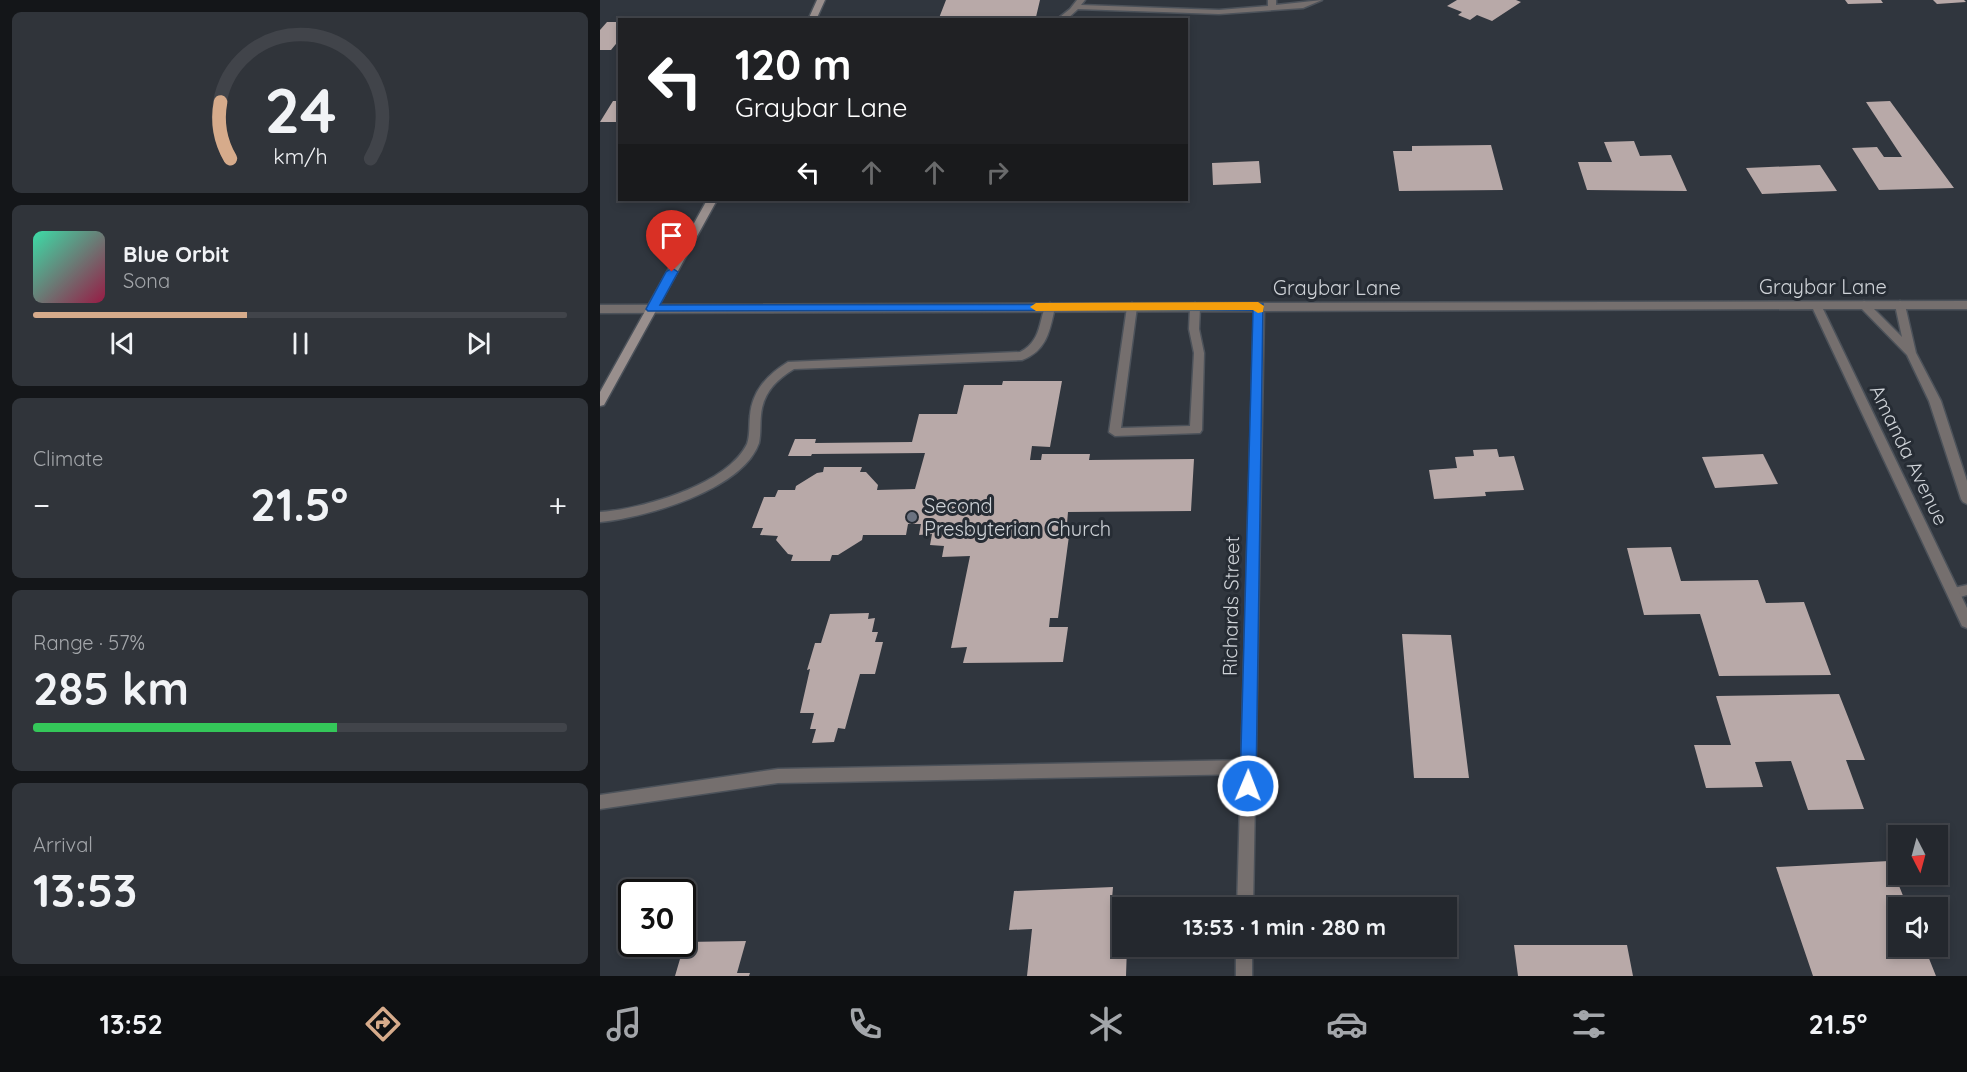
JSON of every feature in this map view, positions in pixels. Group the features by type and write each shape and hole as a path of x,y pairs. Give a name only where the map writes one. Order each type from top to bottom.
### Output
{"street":[{"path":"813,18 821,0"},
{"path":"1062,18 1079,4 1219,12 1272,4 1303,6 1318,0"},
{"path":"600,402 711,201"},
{"name":"Amanda Avenue","path":"1816,305 1963,589 1967,622"},
{"path":"1864,305 1911,353"},
{"path":"1900,305 1911,353 1935,401 1967,499"},
{"name":"Graybar Lane","path":"600,309 1967,305"},
{"name":"Richards Street","path":"1245,897 1258,306"},
{"path":"600,518 641,512 667,504 707,485 729,470 753,443 755,419 764,386 781,371 801,364 1022,356 1033,352 1040,345 1050,307"},
{"path":"1132,307 1115,432 1196,430 1199,353 1194,328 1196,307"},
{"path":"600,802 778,776 1248,767"},
{"path":"1244,957 1244,976"}],"building":[{"path":"946,0 1040,0 1036,17 939,18"},
{"path":"1457,0 1516,0 1521,2 1492,21 1477,15 1470,20 1458,15 1462,12 1447,6"},
{"path":"1845,0 1881,0 1883,3 1848,4"},
{"path":"1933,0 1964,0 1966,2 1937,4"},
{"path":"607,22 618,22 618,41 611,50 600,50 600,30"},
{"path":"613,101 618,101 618,122 600,122"},
{"path":"1890,101 1954,188 1879,190 1852,148 1877,147 1884,157 1902,157 1866,102"},
{"path":"1634,141 1640,156 1671,155 1687,191 1587,190 1578,162 1612,162 1604,142"},
{"path":"1491,145 1503,190 1399,191 1393,151 1412,151 1412,146"},
{"path":"1259,161 1261,183 1213,185 1212,163"},
{"path":"1820,165 1837,191 1762,194 1746,168"},
{"name":"Second Presbyterian Church","path":"1003,381 1062,381 1050,447 1032,446 1030,460 1041,460 1042,454 1090,454 1089,460 1194,459 1191,511 1068,512 1066,536 1069,536 1058,618 1050,618 1049,627 1068,627 1063,662 963,663 967,647 951,648 970,556 942,557 944,546 930,545 932,534 919,535 921,524 908,524 906,535 863,535 862,540 838,555 832,555 830,561 791,561 793,555 788,554 776,540 778,536 760,535 763,528 752,528 764,497 775,497 778,490 795,490 796,486 817,473 823,472 824,467 862,467 860,472 866,472 878,485 877,490 915,489 925,453 788,456 795,439 816,439 815,443 912,442 919,414 957,414 964,385 1002,385"},
{"path":"1497,449 1499,457 1514,456 1524,490 1485,492 1486,496 1434,499 1429,470 1457,468 1455,457 1474,456 1473,450"},
{"path":"1763,454 1778,484 1715,488 1702,457"},
{"path":"1671,547 1681,581 1758,580 1766,603 1804,602 1831,675 1719,676 1700,614 1644,615 1627,548"},
{"path":"869,613 868,619 875,618 872,632 878,632 875,642 883,642 875,674 860,674 845,729 838,728 834,742 812,743 816,729 810,729 814,713 800,713 810,669 807,670 815,643 821,643 830,614"},
{"path":"1402,634 1451,635 1469,778 1414,778"},
{"path":"1839,694 1865,760 1846,760 1864,809 1808,810 1791,761 1755,762 1763,787 1706,788 1694,745 1731,745 1716,696"},
{"path":"1888,861 1888,885 1899,885 1904,897 1888,897 1888,957 1928,957 1936,976 1813,976 1776,867"},
{"path":"1113,887 1110,923 1112,923 1112,957 1127,957 1126,976 1027,976 1032,929 1009,930 1014,891"},
{"path":"746,941 737,973 750,973 749,976 675,976 681,957 696,957 696,942"},
{"path":"1514,945 1627,945 1633,976 1518,976"}],"slow traffic":[{"path":"1036,307 1258,306 1258,309"}],"place":[{"name":"Second Presbyterian Church","path":"912,517"}],"route":[{"path":"672,272 652,309 1258,306 1248,786"}]}
